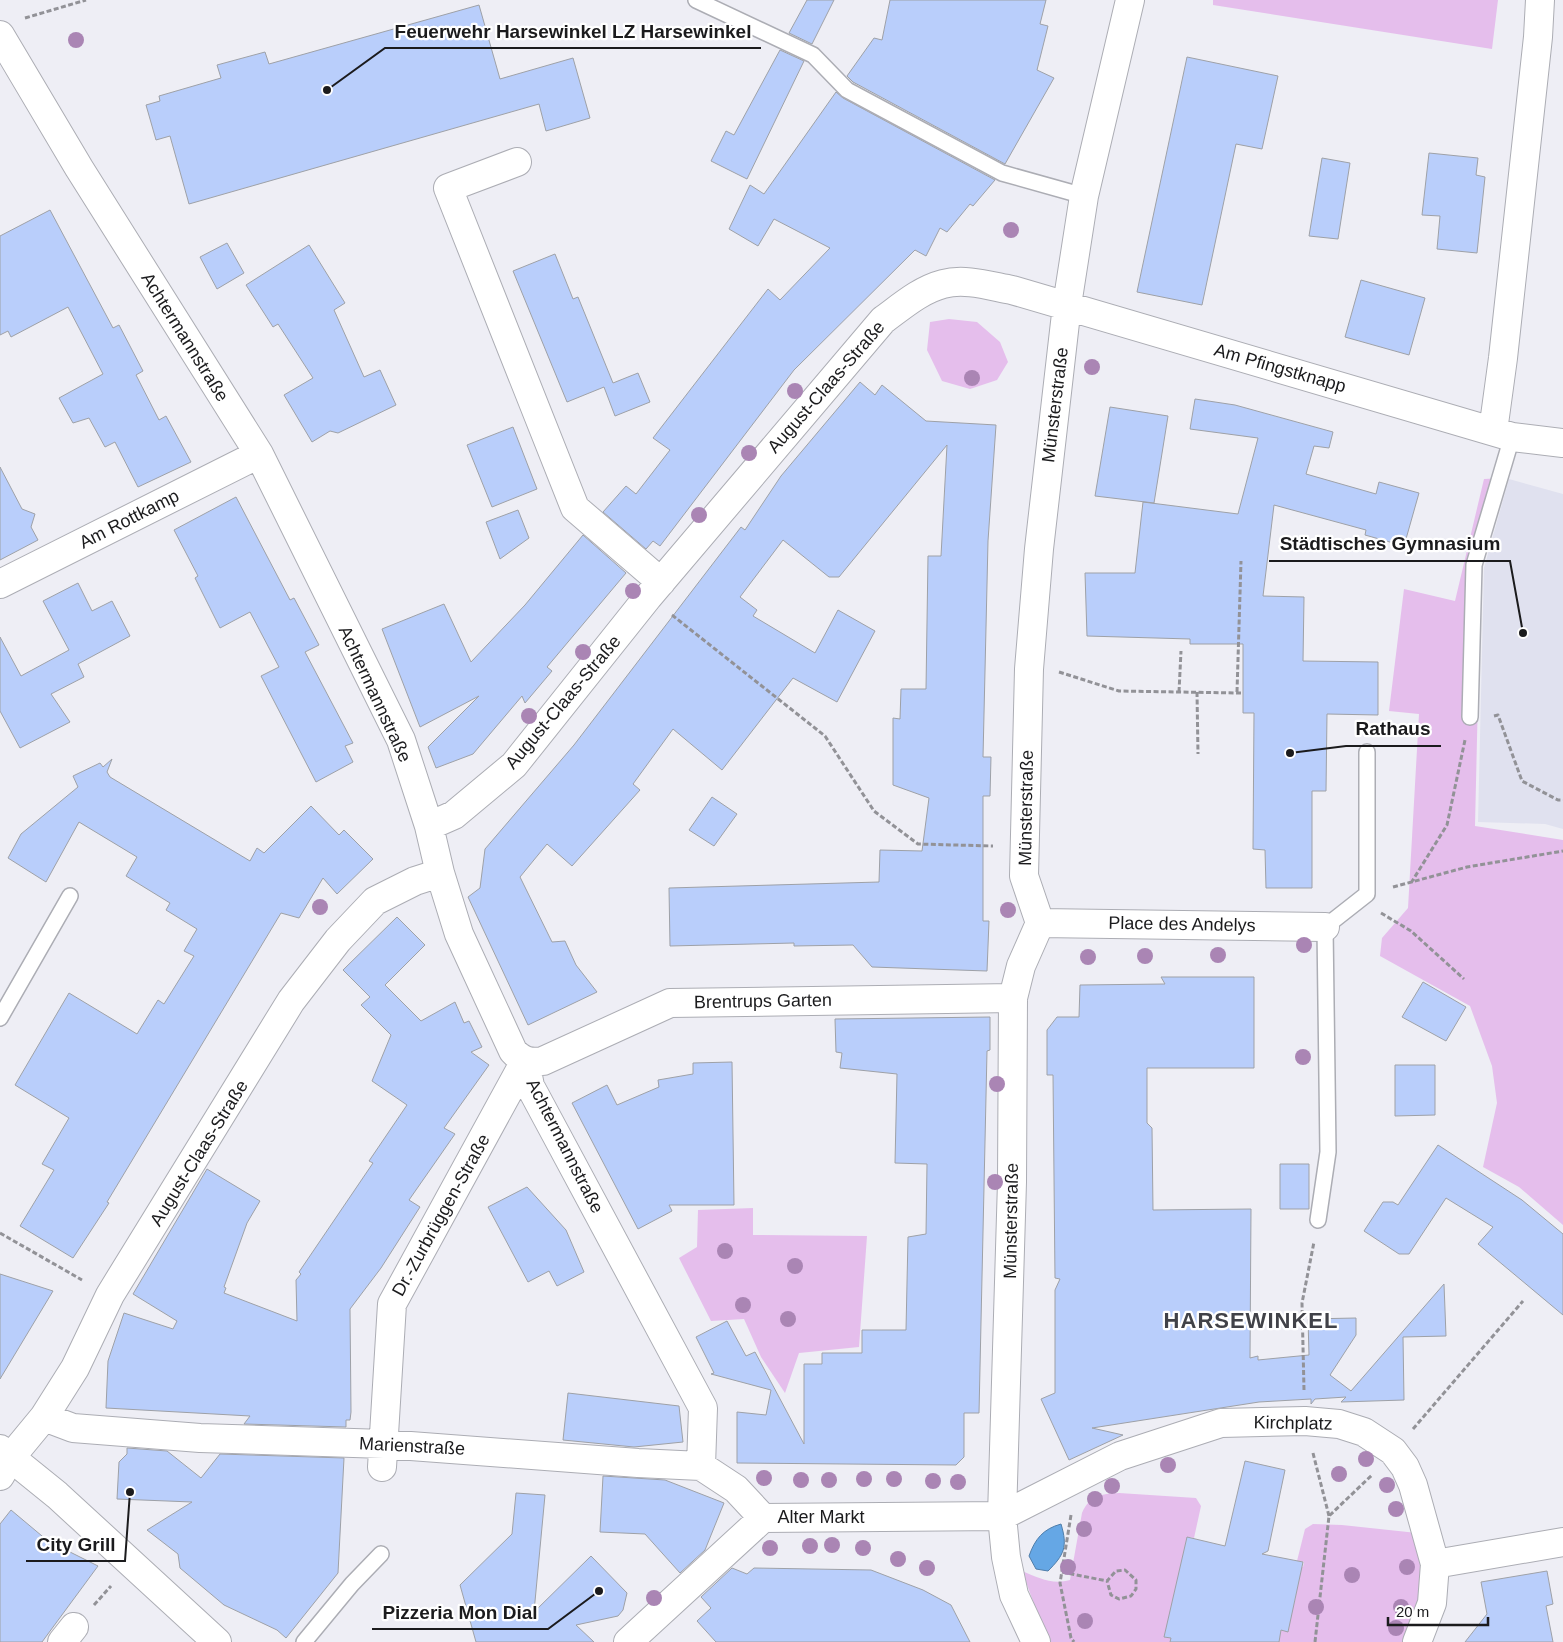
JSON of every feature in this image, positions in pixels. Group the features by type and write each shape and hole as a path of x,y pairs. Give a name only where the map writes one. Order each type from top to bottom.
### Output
{"street":[{"name":"Münsterstraße","path":"1036,1642 1014,1595 1006,1557 1002,1516 1012,1182 1013,998 1021,966 1040,923 1024,876 1030,669 1039,549 1067,305 1084,196 1130,0"},
{"path":"1502,434 1503,358 1533,86 1540,0"},
{"name":"Achtermannstraße","path":"10,27 79,168 258,454 401,740 429,826 440,873 459,934 513,1051 525,1061 530,1086 703,1408 701,1466"},
{"path":"517,162 448,188 575,508 654,589"},
{"name":"August-Claas-Straße","path":"429,826 454,815 514,765 654,589 883,320 915,298 944,284 971,283 1012,290 1067,305"},
{"name":"Am Pfingstknapp","path":"1067,305 1502,434 1563,443"},
{"name":"Am Rottkamp","path":"0,584 258,454"},
{"name":"August-Claas-Straße","path":"4,1461 44,1417 75,1368 110,1295 292,1001 312,972 338,940 375,902 415,881 440,873"},
{"name":"Place des Andelys","path":"1040,923 1325,927"},
{"name":"Brentrups Garten","path":"525,1061 543,1061 670,1003 1013,998"},
{"name":"Dr.-Zurbrüggen-Straße","path":"383,1456 392,1304 525,1061"},
{"name":"Marienstraße","path":"44,1417 73,1428 383,1456 701,1466"},
{"name":"Kirchplatz","path":"1002,1516 1120,1456 1221,1423 1305,1421 1339,1424 1364,1432 1394,1451 1405,1467 1413,1485 1435,1564 1432,1603 1417,1642"},
{"path":"4,1461 57,1495 217,1642"},
{"path":"701,1466 736,1489 763,1518"},
{"name":"Alter Markt","path":"628,1642 763,1518 1002,1516"},
{"path":"1435,1564 1563,1542"}],"lane":[{"path":"696,0 814,55 847,90 1002,173 1084,196"},
{"path":"1470,716 1474,565 1502,434"},
{"path":"1318,1220 1328,1152 1325,927 1363,897 1367,752"},
{"path":"0,1018 70,896"},
{"path":"304,1642 352,1584 381,1554"}],"path":[{"path":"10,27 86,0"},
{"path":"1030,669 1059,672 1118,691 1239,692 1241,561"},
{"path":"654,589 825,736 874,811 918,844 1025,847"},
{"path":"1179,692 1181,651"},
{"path":"1197,692 1198,754"},
{"path":"1411,883 1447,825 1470,716 1498,716 1522,782 1558,800 1563,800"},
{"path":"1363,897 1467,867 1563,851"},
{"path":"1363,897 1411,931 1464,979"},
{"path":"1315,1642 1329,1516 1305,1421 1302,1303 1318,1220"},
{"path":"0,1234 110,1295"},
{"path":"1329,1516 1394,1451 1523,1301"},
{"path":"1064,1483 1072,1519 1060,1583 1071,1638 1074,1642"},
{"path":"68,1635 131,1562"},
{"path":"1125,1570 1136,1580 1136,1590 1131,1596 1119,1599 1110,1595 1107,1581 1116,1571 1125,1570"},
{"path":"1062,1572 1107,1581"}],"shaded area":[{"path":"1213,0 1498,0 1492,49 1213,5"},
{"path":"949,319 977,322 1000,342 1008,362 997,380 970,389 942,381 927,350 930,322"},
{"path":"1505,478 1481,566 1475,826 1563,840 1563,1225 1519,1187 1483,1167 1497,1103 1492,1066 1470,1006 1380,956 1382,938 1408,908 1419,714 1389,711 1404,589 1455,601 1484,479"},
{"path":"1509,479 1563,494 1563,829 1545,824 1478,822 1484,568"},
{"path":"753,1208 753,1235 867,1236 859,1347 799,1353 785,1393 761,1357 744,1319 711,1321 679,1258 697,1247 698,1210"},
{"path":"1119,1493 1196,1498 1201,1506 1194,1538 1188,1537 1187,1540 1165,1633 1165,1637 1171,1638 1170,1642 1050,1642 1022,1571 1051,1581 1070,1580 1082,1513 1085,1507 1092,1499 1107,1494"},
{"path":"1313,1524 1342,1525 1417,1533 1421,1572 1420,1598 1404,1642 1279,1642 1281,1630 1287,1631 1296,1596 1296,1565 1303,1567 1304,1562 1297,1561 1305,1529"}],"water":[{"path":"1061,1524 1064,1545 1061,1555 1048,1571 1036,1569 1029,1556 1034,1545 1045,1532"}],"building":[{"path":"807,0 834,0 812,44 789,33"},
{"path":"890,0 1046,0 1040,24 1048,26 1037,70 1054,78 1005,164 853,82 847,76 874,38 882,40"},
{"path":"479,5 500,79 573,58 590,118 546,131 539,104 189,204 170,136 156,140 146,105 160,101 159,96 221,78 217,65 265,52 269,64"},
{"path":"780,50 804,61 747,179 711,161 726,131 734,135"},
{"path":"1187,57 1278,76 1262,149 1236,144 1202,305 1137,292"},
{"path":"836,92 843,98 995,180 973,206 970,204 947,232 940,228 926,256 915,250 794,370 660,546 653,541 646,549 603,512 626,486 636,494 670,450 653,438 768,289 780,300 830,248 774,219 758,246 729,229 750,185 764,194"},
{"path":"1429,153 1478,158 1476,175 1485,177 1477,253 1437,249 1440,216 1422,215"},
{"path":"1322,158 1350,163 1338,239 1309,236"},
{"path":"50,210 113,328 119,325 143,371 136,375 159,420 166,416 191,462 138,487 115,442 105,447 89,418 73,423 59,398 103,374 68,307 11,337 8,331 0,335 0,236"},
{"path":"227,243 244,273 217,289 200,257"},
{"path":"309,245 345,303 334,310 364,377 380,370 396,405 338,433 330,431 312,442 284,395 313,378 278,324 273,327 246,285"},
{"path":"555,254 573,299 578,297 613,383 638,373 650,402 615,416 604,387 567,402 513,271"},
{"path":"1361,280 1425,298 1409,355 1345,337"},
{"path":"860,382 875,395 882,385 926,421 996,425 988,541 983,757 991,757 990,796 983,796 983,921 989,921 987,971 872,967 853,945 794,946 794,943 670,946 669,888 879,882 880,850 922,851 929,798 893,785 893,718 900,719 901,689 926,689 928,556 941,556 947,445 839,577 829,577 783,540 740,597 757,610 753,616 815,653 838,610 875,631 837,702 793,678 722,770 673,729 633,784 640,790 572,866 547,844 520,877 552,942 565,941 576,965 597,992 528,1025 468,897 480,888 485,849 574,745 741,527 745,530 781,476"},
{"path":"1195,399 1235,405 1333,432 1329,448 1314,446 1306,474 1376,494 1379,482 1419,493 1404,546 1365,535 1366,530 1274,505 1263,596 1304,597 1303,661 1378,662 1378,715 1327,714 1326,791 1312,791 1312,888 1266,888 1265,850 1253,849 1254,713 1243,713 1243,644 1190,644 1190,639 1087,636 1085,573 1135,573 1143,502 1238,514 1258,438 1190,429"},
{"path":"1110,407 1168,416 1154,503 1095,496"},
{"path":"513,427 537,489 492,507 467,445"},
{"path":"0,467 22,509 35,514 31,527 38,540 0,560"},
{"path":"236,497 290,600 294,598 319,645 305,652 353,743 345,746 353,762 316,782 261,676 279,667 250,612 220,628 195,578 198,576 174,530"},
{"path":"518,510 529,538 500,559 486,522"},
{"path":"583,535 626,573 547,667 552,671 525,703 522,696 473,754 436,768 428,747 479,696 420,727 382,629 444,604 471,662 525,605"},
{"path":"78,583 92,611 112,601 130,636 78,664 84,677 51,694 70,722 20,748 0,711 0,637 21,676 69,650 43,601"},
{"path":"112,759 107,772 110,777 250,861 257,848 264,853 311,806 339,835 344,830 373,859 337,894 323,878 299,918 281,913 107,1202 109,1203 73,1258 20,1226 54,1170 42,1164 69,1118 15,1085 69,993 137,1034 158,1000 164,1004 194,956 184,951 197,929 166,910 170,903 126,876 137,857 79,822 46,882 8,858 21,834 78,787 73,776 100,763 103,767"},
{"path":"712,797 737,814 714,846 689,830"},
{"path":"397,917 425,945 385,985 421,1021 455,1002 464,1023 469,1021 482,1047 471,1052 489,1065 444,1128 455,1134 409,1200 420,1207 381,1268 350,1309 351,1412 350,1420 346,1420 346,1427 244,1424 250,1416 106,1408 108,1361 124,1313 173,1329 177,1321 133,1294 207,1169 260,1201 247,1223 224,1287 226,1288 224,1293 297,1321 296,1280 301,1274 299,1272 373,1163 369,1161 407,1105 372,1081 391,1035 361,1005 370,997 343,970"},
{"path":"1161,977 1254,977 1254,1068 1147,1068 1147,1123 1152,1128 1153,1210 1251,1209 1250,1358 1258,1356 1258,1360 1309,1355 1308,1319 1356,1318 1356,1335 1330,1375 1351,1391 1444,1284 1446,1336 1403,1337 1404,1400 1341,1402 1346,1397 1315,1399 1311,1404 1311,1399 1259,1402 1092,1428 1123,1435 1069,1460 1041,1399 1055,1393 1055,1290 1060,1279 1055,1278 1053,1075 1047,1075 1047,1030 1057,1017 1079,1017 1080,985 1165,984"},
{"path":"1423,982 1466,1007 1446,1041 1402,1017"},
{"path":"990,1017 990,1050 987,1051 979,1413 964,1413 964,1457 956,1465 737,1463 737,1412 766,1415 771,1390 711,1374 714,1373 696,1337 727,1321 746,1356 755,1352 804,1444 804,1364 822,1364 822,1353 862,1353 862,1330 906,1330 908,1237 926,1234 927,1164 895,1163 897,1074 840,1068 842,1053 836,1052 835,1019"},
{"path":"732,1062 734,1205 669,1205 672,1211 638,1229 572,1103 607,1085 617,1105 659,1087 658,1080 693,1074 693,1063"},
{"path":"1395,1065 1435,1065 1435,1115 1395,1116"},
{"path":"1438,1145 1522,1200 1563,1234 1563,1315 1478,1244 1493,1227 1446,1198 1409,1254 1399,1254 1364,1231 1383,1202 1393,1202 1398,1205"},
{"path":"1280,1164 1309,1164 1309,1209 1280,1209"},
{"path":"527,1187 566,1230 584,1272 557,1286 549,1271 528,1282 488,1207"},
{"path":"0,1274 53,1291 0,1379"},
{"path":"568,1393 679,1406 683,1442 634,1447 563,1440"},
{"path":"127,1448 167,1451 201,1478 220,1454 344,1458 338,1573 286,1638 277,1630 224,1605 180,1568 178,1554 147,1530 192,1502 117,1499 119,1462 127,1454"},
{"path":"1245,1461 1285,1470 1268,1551 1262,1554 1303,1562 1288,1632 1281,1630 1279,1642 1170,1642 1171,1638 1164,1637 1187,1537 1225,1546"},
{"path":"603,1476 665,1480 724,1503 705,1550 680,1573 645,1534 600,1532"},
{"path":"516,1493 545,1495 534,1612 591,1556 627,1593 623,1610 618,1616 576,1625 594,1642 476,1642 460,1585 512,1534"},
{"path":"11,1510 48,1541 98,1566 42,1642 0,1642 0,1524"},
{"path":"732,1568 747,1574 754,1568 871,1570 923,1590 951,1605 970,1642 716,1642 697,1621 711,1608 701,1597"},
{"path":"1547,1571 1553,1604 1546,1606 1553,1642 1465,1642 1487,1614 1481,1582"}],"place":[{"name":"Feuerwehr Harsewinkel LZ Harsewinkel","path":"327,90"},
{"name":"Städtisches Gymnasium","path":"1523,633"},
{"name":"Rathaus","path":"1290,753"},
{"name":"City Grill","path":"130,1492"},
{"name":"Pizzeria Mon Dial","path":"599,1591"}],"district":[{"name":"HARSEWINKEL","path":"1251,1320"}]}
